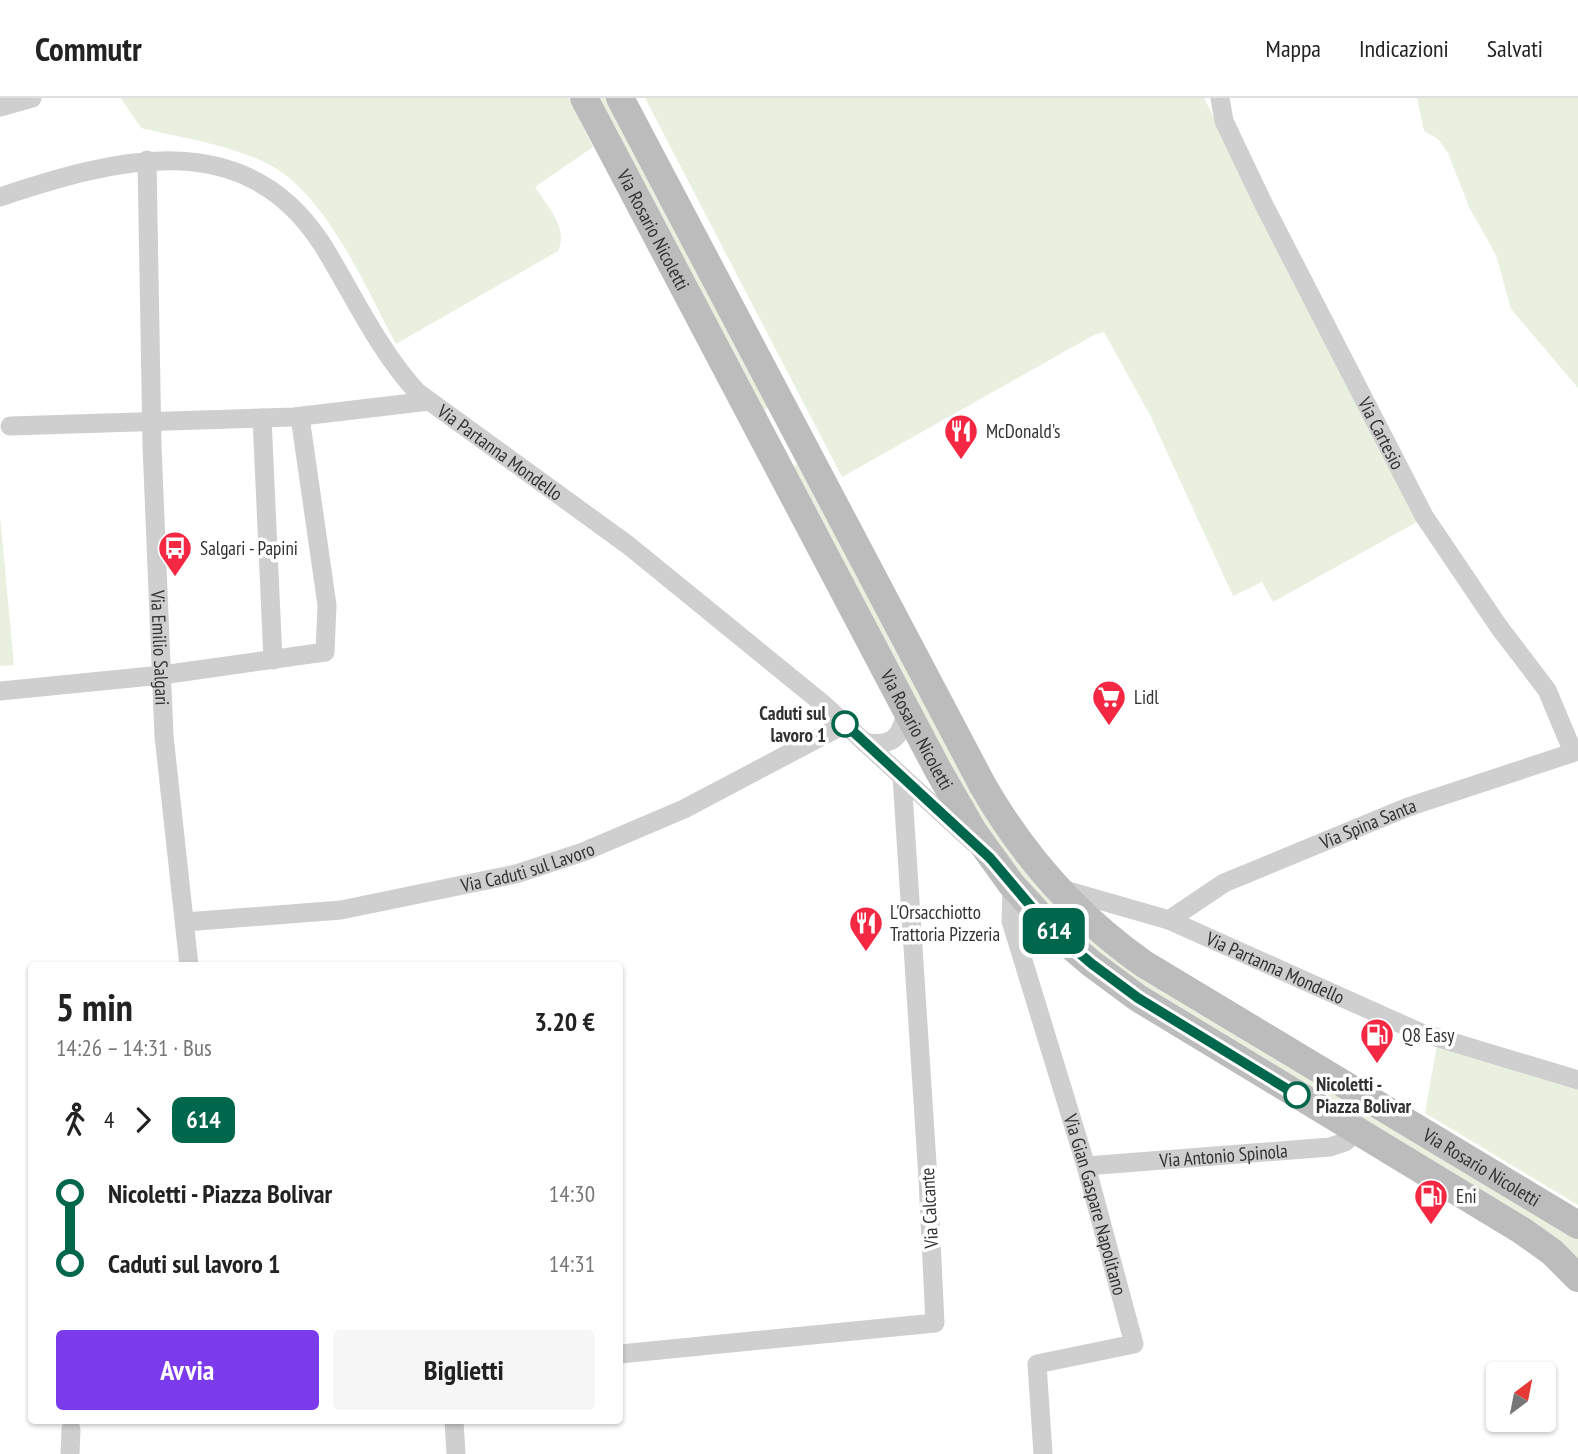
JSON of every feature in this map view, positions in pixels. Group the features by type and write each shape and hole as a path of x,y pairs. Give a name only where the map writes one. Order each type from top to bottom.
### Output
{"main road":[{"name":"Via Rosario Nicoletti","path":"584,98 953,797 990,858 1012,885 1059,936 1126,989 1539,1241 1578,1278"},
{"name":"Via Rosario Nicoletti","path":"620,98 988,796 1020,845 1053,886 1097,928 1144,964 1578,1225"},
{"name":"Via Rosario Nicoletti","path":"741,397 754,412 765,419 772,417 777,409 769,380"},
{"path":"781,475 783,460 789,454 795,453 803,455 816,470"}],"street":[{"path":"0,107 32,98"},
{"name":"Via Cartesio","path":"1220,98 1224,121 1263,202 1424,516 1499,627 1547,690 1576,752"},
{"name":"Via Partanna Mondello","path":"0,197 105,166 170,159 221,168 267,187 288,202 322,244 405,379 429,401 628,545 845,724 990,858"},
{"name":"Via Emilio Salgari","path":"147,160 152,422 164,736 189,962"},
{"path":"10,426 300,416 429,401"},
{"path":"0,691 162,675 325,652 327,605 300,416"},
{"path":"262,418 273,660"},
{"path":"864,742 884,744 895,738 904,728 906,710"},
{"name":"Via Caduti sul Lavoro","path":"185,922 341,910 516,874 583,852 646,826 729,786 845,724"},
{"name":"Via Spina Santa","path":"1168,920 1224,883 1371,822 1408,807 1576,752"},
{"name":"Via Calcante","path":"623,1354 934,1323 928,1179 902,777"},
{"name":"Via Gian Gaspare Napolitano","path":"1012,885 1011,921 1086,1166 1134,1344 1038,1364 1043,1454"},
{"name":"Via Partanna Mondello","path":"1053,886 1168,920 1419,1032 1578,1080"},
{"name":"Via Antonio Spinola","path":"1086,1166 1330,1147 1345,1142 1357,1131"},
{"path":"454,1424 456,1454"},
{"path":"70,1454 71,1429"}],"green space":[{"path":"121,98 569,98 593,147 535,187 559,226 561,242 558,251 396,344 342,243 307,196 288,177 266,163 236,151 141,128"},
{"path":"597,98 609,98 769,407 765,410 762,409"},
{"path":"645,98 1204,98 1417,522 1273,602 1262,582 1233,596 1150,415 1104,332 1094,335 842,477"},
{"path":"1417,98 1578,98 1578,388 1511,309 1496,255 1469,207 1448,153 1438,139 1424,131"},
{"path":"799,464 1048,895 1578,1239 1578,1258 1547,1232 1109,964 1041,902 972,807 794,468"},
{"path":"0,516 14,665 0,666"},
{"path":"1437,1045 1578,1087 1578,1205 1425,1113"}],"bus line":[{"name":"614","path":"845,724 990,858 1059,936 1092,964 1138,998 1297,1095"}],"place":[{"name":"McDonald's","path":"961,461"},
{"name":"Salgari - Papini","path":"175,578"},
{"name":"Caduti sul lavoro 1","path":"845,724"},
{"name":"Lidl","path":"1109,727"},
{"name":"L'Orsacchiotto Trattoria Pizzeria","path":"866,953"},
{"name":"Q8 Easy","path":"1377,1065"},
{"name":"Nicoletti - Piazza Bolivar","path":"1297,1095"},
{"name":"Eni","path":"1431,1226"}]}
